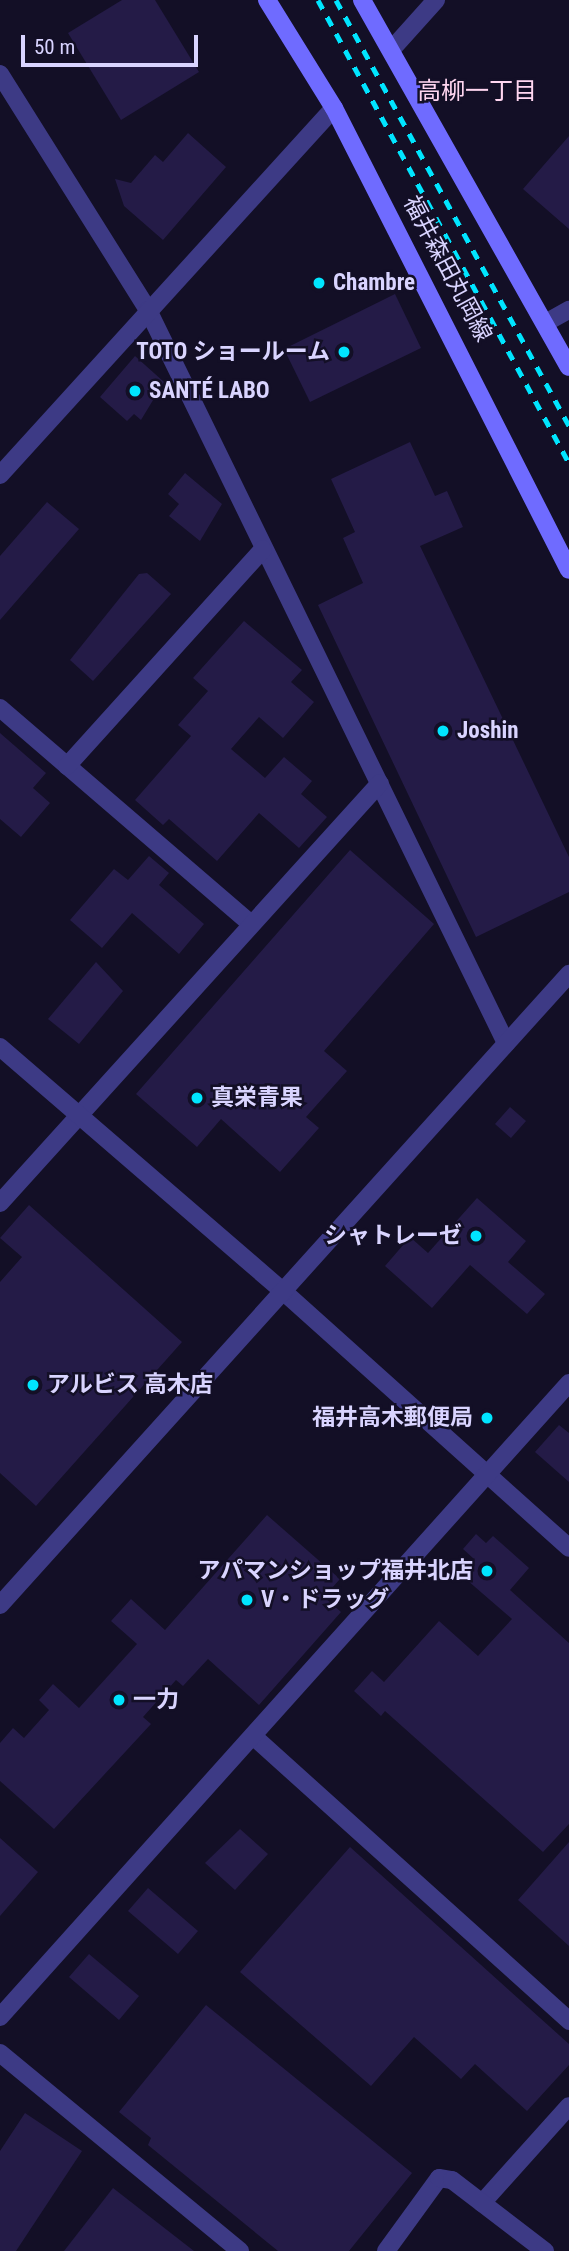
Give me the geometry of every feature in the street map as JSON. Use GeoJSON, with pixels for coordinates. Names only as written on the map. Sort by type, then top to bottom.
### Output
{"type":"FeatureCollection","features":[{"type":"Feature","properties":{"kind":"main road","name":"福井森田丸岡線"},"geometry":{"type":"LineString","coordinates":[[267,0],[334,108],[569,570]]}},
{"type":"Feature","properties":{"kind":"main road"},"geometry":{"type":"LineString","coordinates":[[362,0],[547,322],[569,368]]}},
{"type":"Feature","properties":{"kind":"street"},"geometry":{"type":"LineString","coordinates":[[392,49],[436,0]]}},
{"type":"Feature","properties":{"kind":"street"},"geometry":{"type":"LineString","coordinates":[[0,74],[5,96],[148,310],[506,1043]]}},
{"type":"Feature","properties":{"kind":"street"},"geometry":{"type":"LineString","coordinates":[[0,475],[334,108]]}},
{"type":"Feature","properties":{"kind":"street"},"geometry":{"type":"LineString","coordinates":[[547,322],[569,310]]}},
{"type":"Feature","properties":{"kind":"street"},"geometry":{"type":"LineString","coordinates":[[67,766],[263,549]]}},
{"type":"Feature","properties":{"kind":"street"},"geometry":{"type":"LineString","coordinates":[[0,708],[251,924]]}},
{"type":"Feature","properties":{"kind":"street"},"geometry":{"type":"LineString","coordinates":[[0,1203],[380,783]]}},
{"type":"Feature","properties":{"kind":"street"},"geometry":{"type":"LineString","coordinates":[[0,1605],[569,974]]}},
{"type":"Feature","properties":{"kind":"street"},"geometry":{"type":"LineString","coordinates":[[0,1047],[284,1292],[569,1548]]}},
{"type":"Feature","properties":{"kind":"street"},"geometry":{"type":"LineString","coordinates":[[0,2017],[569,1383]]}},
{"type":"Feature","properties":{"kind":"street"},"geometry":{"type":"LineString","coordinates":[[253,1736],[569,2021]]}},
{"type":"Feature","properties":{"kind":"street"},"geometry":{"type":"LineString","coordinates":[[0,2053],[240,2251]]}},
{"type":"Feature","properties":{"kind":"street"},"geometry":{"type":"LineString","coordinates":[[482,2203],[569,2106]]}},
{"type":"Feature","properties":{"kind":"street"},"geometry":{"type":"LineString","coordinates":[[386,2251],[439,2178],[482,2203],[544,2251]]}},
{"type":"Feature","properties":{"kind":"building"},"geometry":{"type":"Polygon","coordinates":[[[122,0],[155,0],[199,72],[121,120],[68,33],[122,0]]]}},
{"type":"Feature","properties":{"kind":"building"},"geometry":{"type":"Polygon","coordinates":[[[188,133],[226,167],[163,240],[124,206],[115,179],[131,183],[155,155],[163,162],[188,133]]]}},
{"type":"Feature","properties":{"kind":"building"},"geometry":{"type":"Polygon","coordinates":[[[569,136],[569,229],[523,189],[569,136]]]}},
{"type":"Feature","properties":{"kind":"building"},"geometry":{"type":"Polygon","coordinates":[[[395,294],[421,348],[310,402],[284,349],[395,294]]]}},
{"type":"Feature","properties":{"kind":"building"},"geometry":{"type":"Polygon","coordinates":[[[135,356],[164,382],[141,420],[134,414],[127,421],[100,397],[135,356]]]}},
{"type":"Feature","properties":{"kind":"building","name":"Joshin"},"geometry":{"type":"Polygon","coordinates":[[[410,442],[435,496],[447,491],[463,527],[420,546],[569,857],[569,892],[476,937],[318,605],[363,583],[343,538],[355,532],[331,479],[410,442]]]}},
{"type":"Feature","properties":{"kind":"building"},"geometry":{"type":"Polygon","coordinates":[[[185,473],[222,504],[200,541],[169,516],[179,504],[168,494],[185,473]]]}},
{"type":"Feature","properties":{"kind":"building"},"geometry":{"type":"Polygon","coordinates":[[[47,502],[79,529],[0,620],[0,556],[47,502]]]}},
{"type":"Feature","properties":{"kind":"building"},"geometry":{"type":"Polygon","coordinates":[[[147,573],[171,594],[93,681],[70,660],[139,574],[147,573]]]}},
{"type":"Feature","properties":{"kind":"building"},"geometry":{"type":"Polygon","coordinates":[[[244,621],[302,670],[291,682],[314,702],[283,738],[259,717],[231,749],[265,778],[284,757],[312,781],[301,794],[327,817],[299,848],[259,813],[217,861],[169,819],[163,825],[135,800],[191,736],[178,725],[208,691],[193,678],[244,621]]]}},
{"type":"Feature","properties":{"kind":"building"},"geometry":{"type":"Polygon","coordinates":[[[0,733],[46,773],[33,788],[50,803],[21,837],[0,819],[0,733]]]}},
{"type":"Feature","properties":{"kind":"building"},"geometry":{"type":"Polygon","coordinates":[[[350,850],[434,924],[324,1051],[347,1071],[306,1117],[319,1128],[280,1172],[221,1119],[197,1147],[136,1094],[350,850]]]}},
{"type":"Feature","properties":{"kind":"building"},"geometry":{"type":"Polygon","coordinates":[[[149,856],[169,873],[159,885],[204,924],[179,954],[132,913],[102,948],[70,920],[114,869],[128,880],[149,856]]]}},
{"type":"Feature","properties":{"kind":"building"},"geometry":{"type":"Polygon","coordinates":[[[96,962],[123,991],[79,1044],[48,1019],[96,962]]]}},
{"type":"Feature","properties":{"kind":"building"},"geometry":{"type":"Polygon","coordinates":[[[510,1107],[526,1121],[511,1138],[495,1124],[510,1107]]]}},
{"type":"Feature","properties":{"kind":"building"},"geometry":{"type":"Polygon","coordinates":[[[477,1198],[526,1241],[508,1262],[545,1294],[527,1314],[470,1265],[432,1308],[385,1266],[410,1237],[428,1253],[477,1198]]]}},
{"type":"Feature","properties":{"kind":"building"},"geometry":{"type":"Polygon","coordinates":[[[29,1205],[182,1342],[36,1506],[0,1473],[0,1282],[22,1257],[0,1238],[29,1205]]]}},
{"type":"Feature","properties":{"kind":"building"},"geometry":{"type":"Polygon","coordinates":[[[559,1425],[569,1433],[569,1482],[535,1452],[559,1425]]]}},
{"type":"Feature","properties":{"kind":"building"},"geometry":{"type":"Polygon","coordinates":[[[267,1515],[340,1579],[324,1597],[341,1612],[259,1705],[208,1659],[183,1686],[176,1680],[143,1717],[151,1724],[54,1829],[0,1781],[0,1743],[13,1728],[24,1738],[49,1710],[39,1700],[53,1684],[79,1708],[137,1644],[111,1621],[131,1599],[165,1630],[267,1515]]]}},
{"type":"Feature","properties":{"kind":"building"},"geometry":{"type":"Polygon","coordinates":[[[476,1534],[486,1543],[493,1536],[529,1568],[510,1590],[569,1643],[569,1824],[543,1852],[385,1711],[381,1716],[354,1691],[372,1671],[384,1682],[439,1621],[478,1656],[512,1619],[460,1574],[474,1559],[463,1549],[476,1534]]]}},
{"type":"Feature","properties":{"kind":"building"},"geometry":{"type":"Polygon","coordinates":[[[240,1829],[268,1854],[235,1890],[205,1863],[240,1829]]]}},
{"type":"Feature","properties":{"kind":"building"},"geometry":{"type":"Polygon","coordinates":[[[0,1838],[38,1872],[0,1916],[0,1838]]]}},
{"type":"Feature","properties":{"kind":"building"},"geometry":{"type":"Polygon","coordinates":[[[569,1842],[569,1946],[518,1900],[569,1842]]]}},
{"type":"Feature","properties":{"kind":"building"},"geometry":{"type":"Polygon","coordinates":[[[350,1847],[569,2044],[569,2065],[527,2111],[475,2064],[461,2079],[414,2037],[371,2086],[240,1972],[350,1847]]]}},
{"type":"Feature","properties":{"kind":"building"},"geometry":{"type":"Polygon","coordinates":[[[148,1888],[198,1931],[178,1954],[128,1911],[148,1888]]]}},
{"type":"Feature","properties":{"kind":"building"},"geometry":{"type":"Polygon","coordinates":[[[89,1954],[139,1996],[119,2020],[69,1977],[89,1954]]]}},
{"type":"Feature","properties":{"kind":"building"},"geometry":{"type":"Polygon","coordinates":[[[206,2005],[412,2173],[349,2251],[278,2251],[148,2145],[151,2138],[119,2112],[206,2005]]]}},
{"type":"Feature","properties":{"kind":"building"},"geometry":{"type":"Polygon","coordinates":[[[25,2113],[82,2151],[16,2251],[0,2251],[0,2151],[25,2113]]]}},
{"type":"Feature","properties":{"kind":"building"},"geometry":{"type":"Polygon","coordinates":[[[113,2188],[194,2251],[64,2251],[113,2188]]]}},
{"type":"Feature","properties":{"kind":"railway"},"geometry":{"type":"LineString","coordinates":[[318,0],[569,463]]}},
{"type":"Feature","properties":{"kind":"railway"},"geometry":{"type":"LineString","coordinates":[[336,0],[569,426]]}},
{"type":"Feature","properties":{"kind":"place","name":"Chambre"},"geometry":{"type":"Point","coordinates":[319,283]}},
{"type":"Feature","properties":{"kind":"place","name":"TOTO ショールーム"},"geometry":{"type":"Point","coordinates":[344,352]}},
{"type":"Feature","properties":{"kind":"place","name":"SANTÉ LABO"},"geometry":{"type":"Point","coordinates":[135,391]}},
{"type":"Feature","properties":{"kind":"place","name":"Joshin"},"geometry":{"type":"Point","coordinates":[443,731]}},
{"type":"Feature","properties":{"kind":"place","name":"真栄青果"},"geometry":{"type":"Point","coordinates":[197,1098]}},
{"type":"Feature","properties":{"kind":"place","name":"シャトレーゼ"},"geometry":{"type":"Point","coordinates":[476,1236]}},
{"type":"Feature","properties":{"kind":"place","name":"アルビス 高木店"},"geometry":{"type":"Point","coordinates":[33,1385]}},
{"type":"Feature","properties":{"kind":"place","name":"福井高木郵便局"},"geometry":{"type":"Point","coordinates":[487,1418]}},
{"type":"Feature","properties":{"kind":"place","name":"アパマンショップ福井北店"},"geometry":{"type":"Point","coordinates":[487,1571]}},
{"type":"Feature","properties":{"kind":"place","name":"V・ドラッグ"},"geometry":{"type":"Point","coordinates":[247,1600]}},
{"type":"Feature","properties":{"kind":"place","name":"一力"},"geometry":{"type":"Point","coordinates":[119,1700]}},
{"type":"Feature","properties":{"kind":"district","name":"高柳一丁目"},"geometry":{"type":"Point","coordinates":[477,92]}}]}
